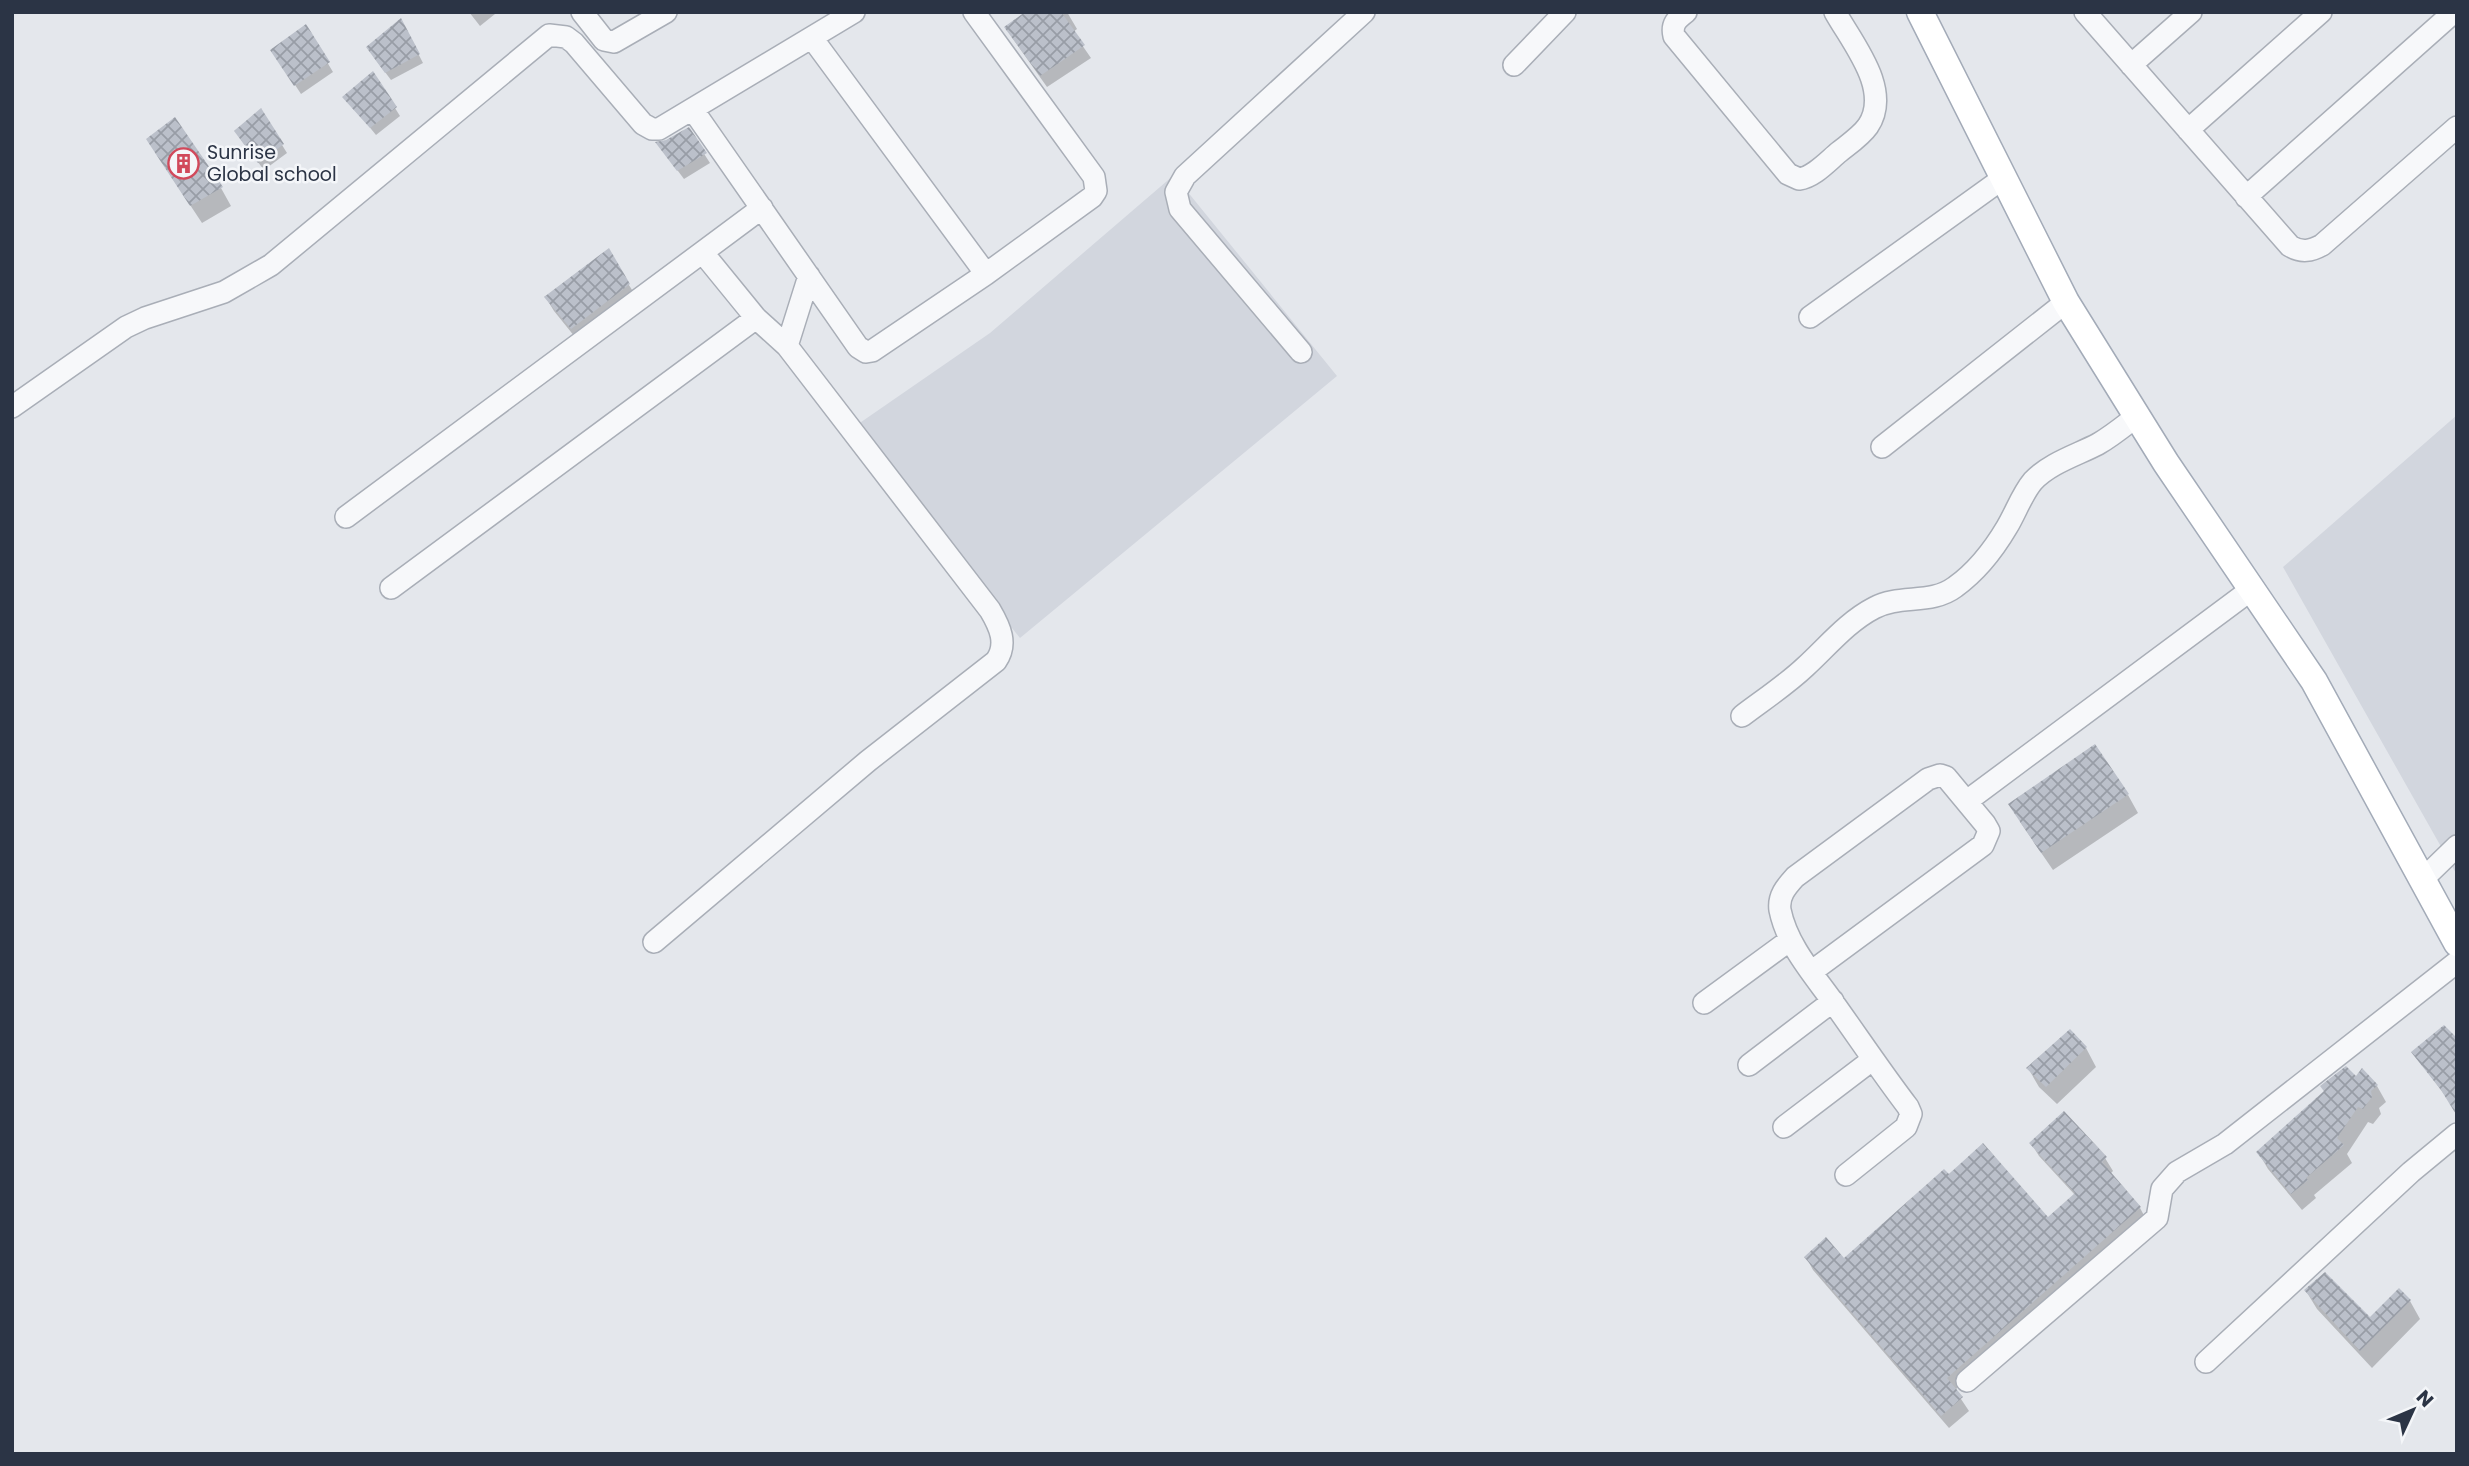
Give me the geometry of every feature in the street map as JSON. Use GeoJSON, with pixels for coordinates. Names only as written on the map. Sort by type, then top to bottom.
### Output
{"type":"FeatureCollection","features":[{"type":"Feature","properties":{"kind":"main road"},"geometry":{"type":"LineString","coordinates":[[1920,12],[2066,302],[2137,416],[2314,681],[2457,943]]}},
{"type":"Feature","properties":{"kind":"street"},"geometry":{"type":"LineString","coordinates":[[582,12],[604,40],[614,42],[666,12]]}},
{"type":"Feature","properties":{"kind":"street"},"geometry":{"type":"LineString","coordinates":[[12,407],[126,327],[224,292],[271,265],[549,35],[566,37],[574,43],[643,124],[652,129],[665,128],[854,12]]}},
{"type":"Feature","properties":{"kind":"street"},"geometry":{"type":"LineString","coordinates":[[693,110],[858,347],[866,352],[879,347],[986,274],[1092,197],[1097,185],[974,12]]}},
{"type":"Feature","properties":{"kind":"street"},"geometry":{"type":"LineString","coordinates":[[1301,352],[1180,209],[1176,192],[1185,176],[1364,12]]}},
{"type":"Feature","properties":{"kind":"street"},"geometry":{"type":"LineString","coordinates":[[1514,65],[1565,12]]}},
{"type":"Feature","properties":{"kind":"street"},"geometry":{"type":"LineString","coordinates":[[1686,12],[1675,22],[1674,36],[1788,174],[1799,179],[1811,175],[1862,133],[1871,119],[1876,101],[1875,84],[1835,12]]}},
{"type":"Feature","properties":{"kind":"street"},"geometry":{"type":"LineString","coordinates":[[2084,12],[2290,246],[2298,250],[2313,250],[2322,245],[2457,127]]}},
{"type":"Feature","properties":{"kind":"street"},"geometry":{"type":"LineString","coordinates":[[2131,65],[2191,12]]}},
{"type":"Feature","properties":{"kind":"street"},"geometry":{"type":"LineString","coordinates":[[2188,130],[2321,12]]}},
{"type":"Feature","properties":{"kind":"street"},"geometry":{"type":"LineString","coordinates":[[2246,197],[2454,12]]}},
{"type":"Feature","properties":{"kind":"street"},"geometry":{"type":"LineString","coordinates":[[812,38],[986,274]]}},
{"type":"Feature","properties":{"kind":"street"},"geometry":{"type":"LineString","coordinates":[[1810,317],[2002,179]]}},
{"type":"Feature","properties":{"kind":"street"},"geometry":{"type":"LineString","coordinates":[[346,517],[762,208]]}},
{"type":"Feature","properties":{"kind":"street"},"geometry":{"type":"LineString","coordinates":[[654,942],[868,761],[996,661],[1002,646],[1001,633],[990,610],[787,346],[756,318],[703,253]]}},
{"type":"Feature","properties":{"kind":"street"},"geometry":{"type":"LineString","coordinates":[[787,346],[809,276]]}},
{"type":"Feature","properties":{"kind":"street"},"geometry":{"type":"LineString","coordinates":[[1882,447],[2066,302]]}},
{"type":"Feature","properties":{"kind":"street"},"geometry":{"type":"LineString","coordinates":[[391,588],[756,318]]}},
{"type":"Feature","properties":{"kind":"street"},"geometry":{"type":"LineString","coordinates":[[1742,716],[1804,668],[1835,638],[1875,607],[1895,600],[1932,598],[1944,595],[1955,587],[1975,571],[2006,529],[2027,489],[2039,475],[2101,442],[2137,416]]}},
{"type":"Feature","properties":{"kind":"street"},"geometry":{"type":"LineString","coordinates":[[1967,800],[2252,589]]}},
{"type":"Feature","properties":{"kind":"street"},"geometry":{"type":"LineString","coordinates":[[1811,972],[1983,845],[1989,831],[1986,824],[1946,777],[1934,775],[1795,877],[1782,893],[1780,910],[1790,940],[1811,972],[1833,1001],[1872,1060],[1908,1107],[1911,1114],[1906,1127],[1846,1175]]}},
{"type":"Feature","properties":{"kind":"street"},"geometry":{"type":"LineString","coordinates":[[2423,879],[2457,846]]}},
{"type":"Feature","properties":{"kind":"street"},"geometry":{"type":"LineString","coordinates":[[1704,1003],[1790,940]]}},
{"type":"Feature","properties":{"kind":"street"},"geometry":{"type":"LineString","coordinates":[[1968,1381],[2157,1218],[2162,1189],[2177,1172],[2225,1144],[2457,962]]}},
{"type":"Feature","properties":{"kind":"street"},"geometry":{"type":"LineString","coordinates":[[1749,1065],[1833,1001]]}},
{"type":"Feature","properties":{"kind":"street"},"geometry":{"type":"LineString","coordinates":[[1784,1127],[1872,1060]]}},
{"type":"Feature","properties":{"kind":"street"},"geometry":{"type":"LineString","coordinates":[[2206,1362],[2373,1206],[2457,1134]]}},
{"type":"Feature","properties":{"kind":"shaded area"},"geometry":{"type":"Polygon","coordinates":[[[1174,175],[1337,376],[1020,638],[851,429],[990,333],[1174,175]]]}},
{"type":"Feature","properties":{"kind":"shaded area"},"geometry":{"type":"Polygon","coordinates":[[[2457,415],[2457,875],[2283,567],[2457,415]]]}},
{"type":"Feature","properties":{"kind":"building"},"geometry":{"type":"Polygon","coordinates":[[[1025,12],[1061,12],[1085,45],[1040,76],[1004,27],[1025,12]]]}},
{"type":"Feature","properties":{"kind":"building"},"geometry":{"type":"Polygon","coordinates":[[[401,18],[420,54],[385,73],[366,47],[401,18]]]}},
{"type":"Feature","properties":{"kind":"building"},"geometry":{"type":"Polygon","coordinates":[[[306,24],[330,62],[294,86],[270,50],[306,24]]]}},
{"type":"Feature","properties":{"kind":"building"},"geometry":{"type":"Polygon","coordinates":[[[373,71],[397,107],[370,128],[342,97],[373,71]]]}},
{"type":"Feature","properties":{"kind":"building"},"geometry":{"type":"Polygon","coordinates":[[[261,108],[284,144],[258,163],[234,131],[261,108]]]}},
{"type":"Feature","properties":{"kind":"building","name":"Sunrise Global school"},"geometry":{"type":"Polygon","coordinates":[[[175,117],[223,187],[190,206],[146,139],[175,117]]]}},
{"type":"Feature","properties":{"kind":"building"},"geometry":{"type":"Polygon","coordinates":[[[689,127],[707,153],[677,171],[655,142],[666,140],[689,127]]]}},
{"type":"Feature","properties":{"kind":"building"},"geometry":{"type":"Polygon","coordinates":[[[609,248],[630,284],[571,329],[544,297],[609,248]]]}},
{"type":"Feature","properties":{"kind":"building"},"geometry":{"type":"Polygon","coordinates":[[[2095,744],[2129,794],[2041,853],[2008,804],[2095,744]]]}},
{"type":"Feature","properties":{"kind":"building"},"geometry":{"type":"Polygon","coordinates":[[[2444,1025],[2457,1038],[2457,1116],[2441,1090],[2411,1052],[2444,1025]]]}},
{"type":"Feature","properties":{"kind":"building"},"geometry":{"type":"Polygon","coordinates":[[[2070,1029],[2087,1047],[2046,1087],[2026,1068],[2070,1029]]]}},
{"type":"Feature","properties":{"kind":"building"},"geometry":{"type":"Polygon","coordinates":[[[2346,1066],[2356,1076],[2362,1068],[2378,1085],[2371,1091],[2372,1097],[2363,1109],[2358,1107],[2337,1138],[2344,1145],[2291,1194],[2256,1152],[2324,1091],[2320,1086],[2346,1066]]]}},
{"type":"Feature","properties":{"kind":"building"},"geometry":{"type":"Polygon","coordinates":[[[2064,1111],[2107,1157],[2102,1162],[2141,1207],[1947,1378],[1963,1397],[1941,1416],[1804,1257],[1826,1237],[1844,1258],[1944,1169],[1949,1174],[1983,1143],[2048,1217],[2075,1193],[2029,1143],[2064,1111]]]}},
{"type":"Feature","properties":{"kind":"building"},"geometry":{"type":"Polygon","coordinates":[[[2325,1272],[2370,1317],[2399,1288],[2411,1300],[2360,1351],[2304,1290],[2325,1272]]]}},
{"type":"Feature","properties":{"kind":"place","name":"Sunrise Global school"},"geometry":{"type":"Point","coordinates":[184,163]}}]}
